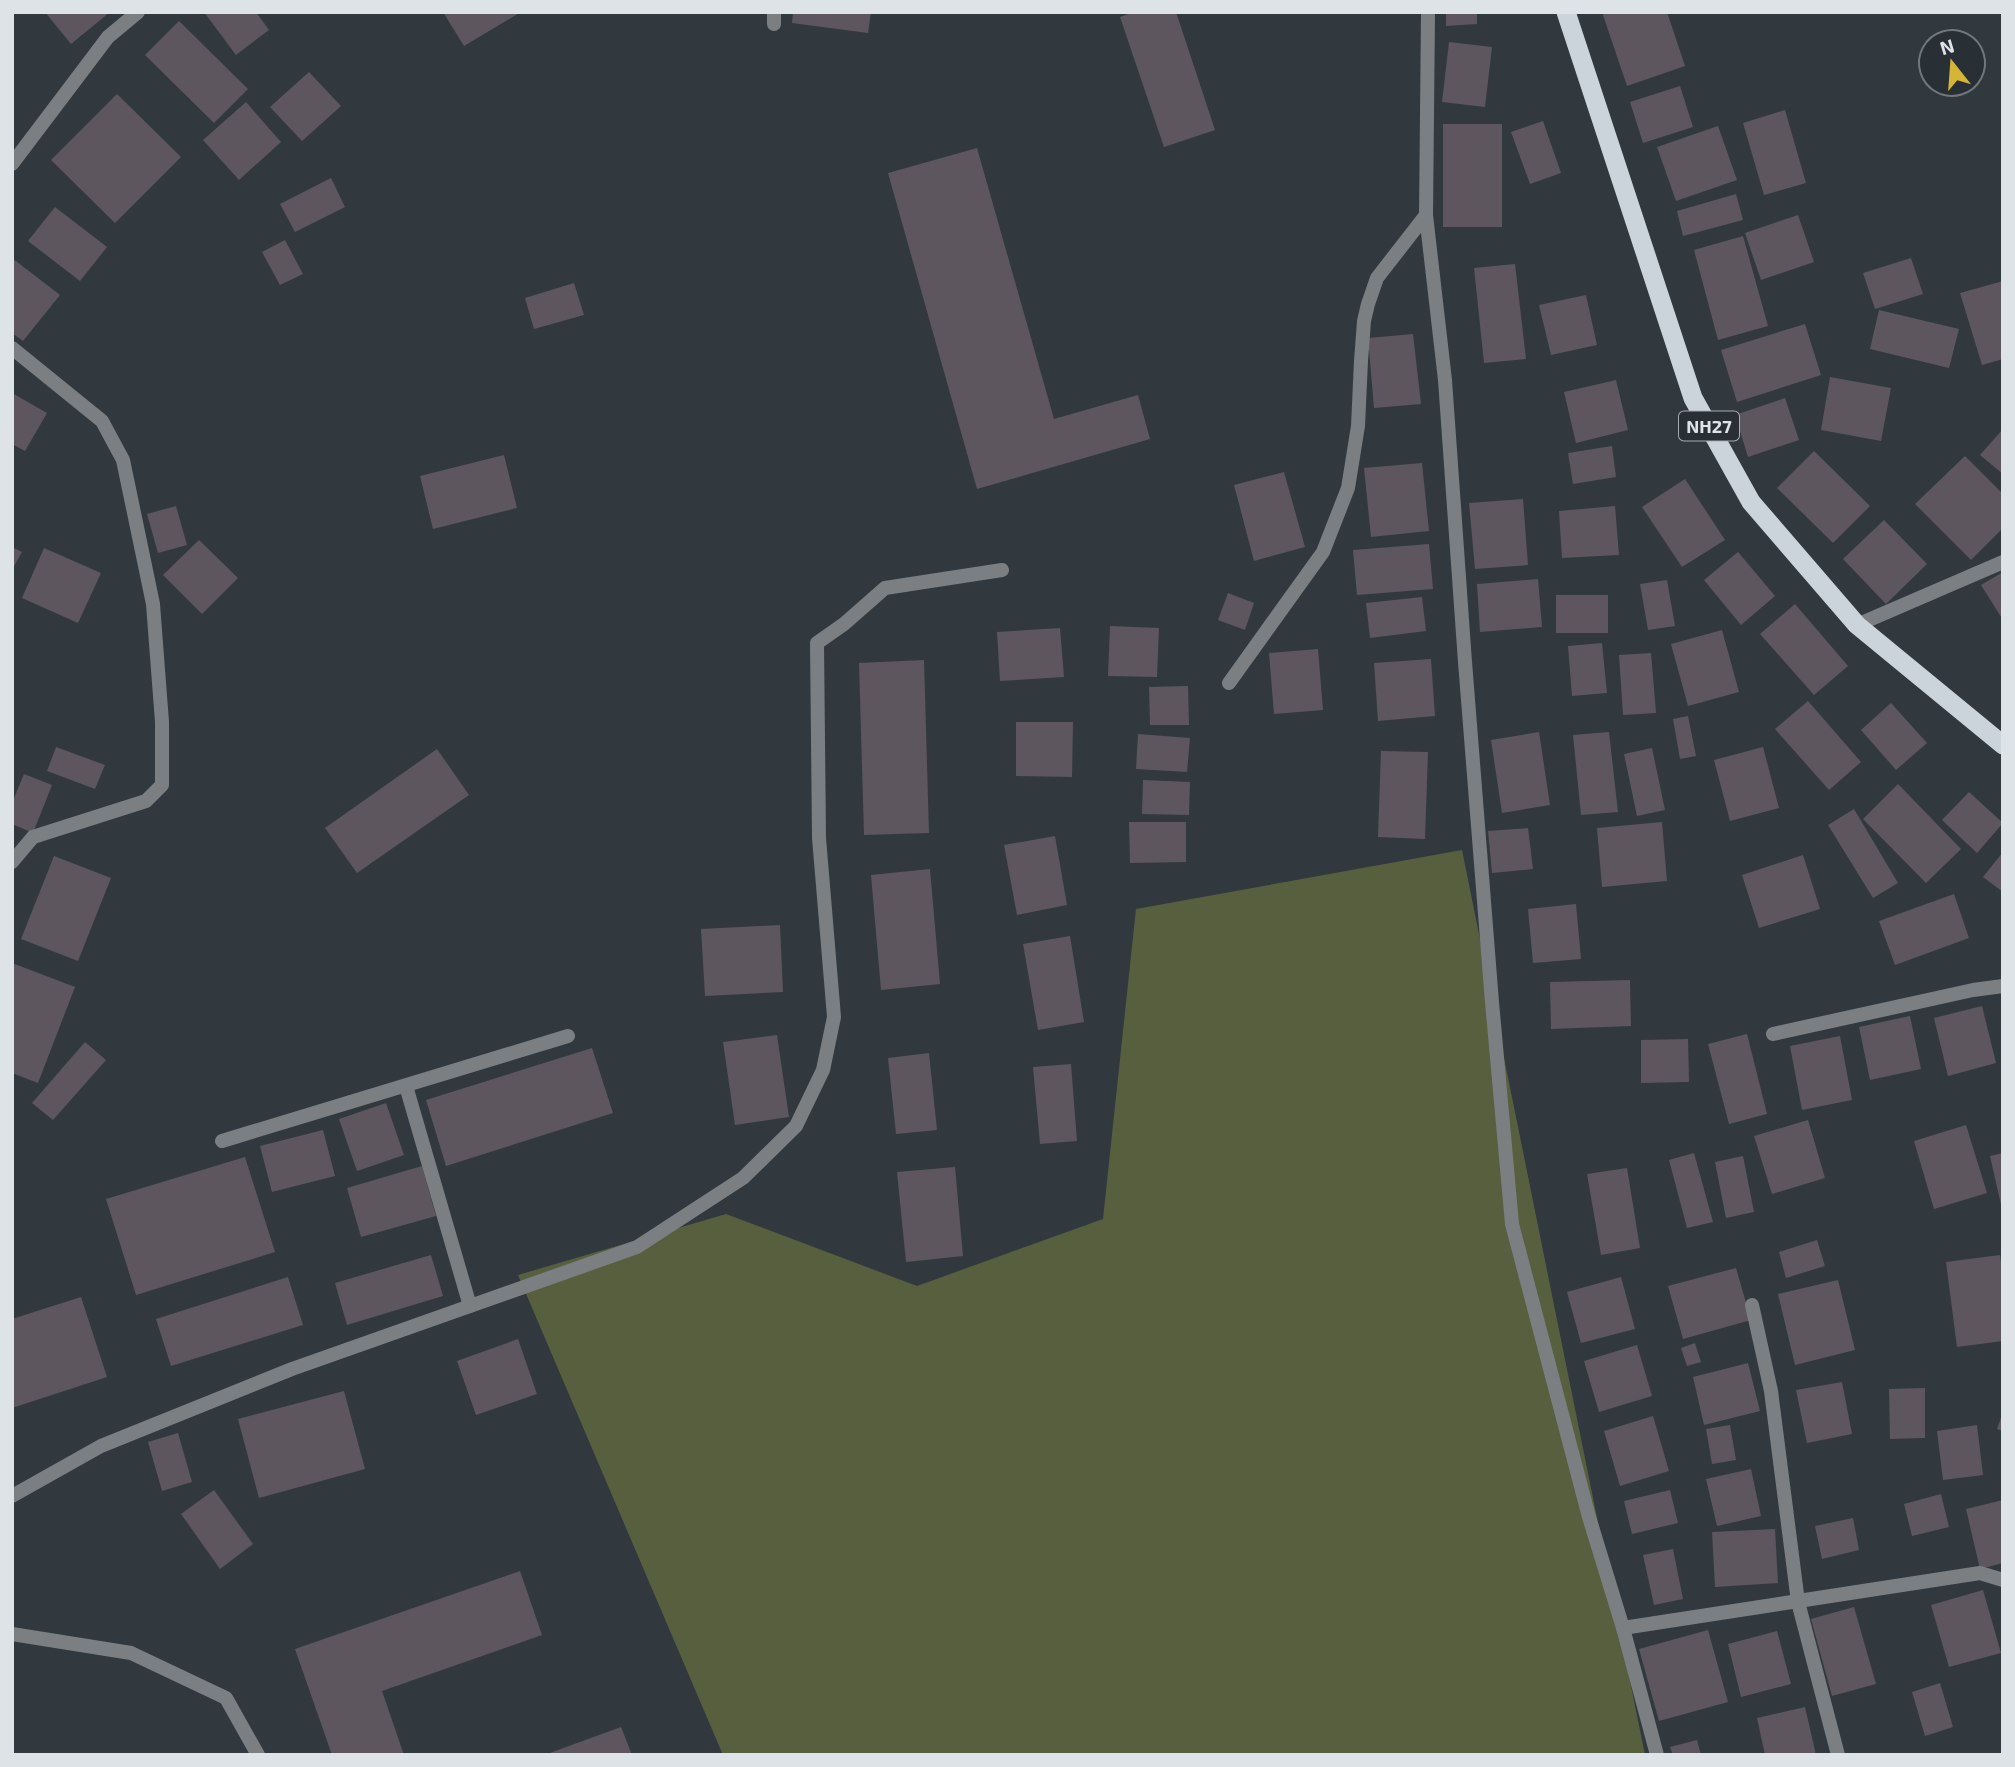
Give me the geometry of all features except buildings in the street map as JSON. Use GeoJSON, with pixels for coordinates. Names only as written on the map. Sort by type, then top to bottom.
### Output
{"type":"FeatureCollection","features":[{"type":"Feature","properties":{"kind":"highway","name":"NH27"},"geometry":{"type":"LineString","coordinates":[[1566,12],[1693,398],[1751,502],[1857,625],[2003,745]]}},
{"type":"Feature","properties":{"kind":"street"},"geometry":{"type":"LineString","coordinates":[[12,164],[108,37],[138,12]]}},
{"type":"Feature","properties":{"kind":"street"},"geometry":{"type":"LineString","coordinates":[[1427,12],[1426,215],[1446,380],[1465,662],[1512,1224],[1589,1517],[1623,1628],[1657,1755]]}},
{"type":"Feature","properties":{"kind":"street"},"geometry":{"type":"LineString","coordinates":[[1229,683],[1323,552],[1348,488],[1359,426],[1361,361],[1367,304],[1377,278],[1426,215]]}},
{"type":"Feature","properties":{"kind":"street"},"geometry":{"type":"LineString","coordinates":[[12,348],[102,421],[123,460],[153,604],[162,722],[162,785],[146,801],[33,837],[12,862]]}},
{"type":"Feature","properties":{"kind":"street"},"geometry":{"type":"LineString","coordinates":[[1857,625],[2003,562]]}},
{"type":"Feature","properties":{"kind":"street"},"geometry":{"type":"LineString","coordinates":[[12,1496],[101,1447],[292,1369],[637,1247],[743,1178],[796,1126],[822,1070],[834,1017],[819,838],[817,643],[844,624],[885,587],[1002,570]]}},
{"type":"Feature","properties":{"kind":"street"},"geometry":{"type":"LineString","coordinates":[[1773,1034],[1973,990],[2003,986]]}},
{"type":"Feature","properties":{"kind":"street"},"geometry":{"type":"LineString","coordinates":[[222,1141],[568,1037]]}},
{"type":"Feature","properties":{"kind":"street"},"geometry":{"type":"LineString","coordinates":[[406,1086],[470,1306]]}},
{"type":"Feature","properties":{"kind":"street"},"geometry":{"type":"LineString","coordinates":[[1752,1305],[1771,1391],[1798,1602],[1839,1755]]}},
{"type":"Feature","properties":{"kind":"street"},"geometry":{"type":"LineString","coordinates":[[1623,1628],[1980,1573],[2003,1580]]}},
{"type":"Feature","properties":{"kind":"street"},"geometry":{"type":"LineString","coordinates":[[12,1634],[131,1653],[226,1698],[258,1755]]}},
{"type":"Feature","properties":{"kind":"green space"},"geometry":{"type":"Polygon","coordinates":[[[1462,850],[1645,1755],[723,1755],[518,1275],[726,1214],[917,1286],[1103,1219],[1136,909],[1462,850]]]}}]}
